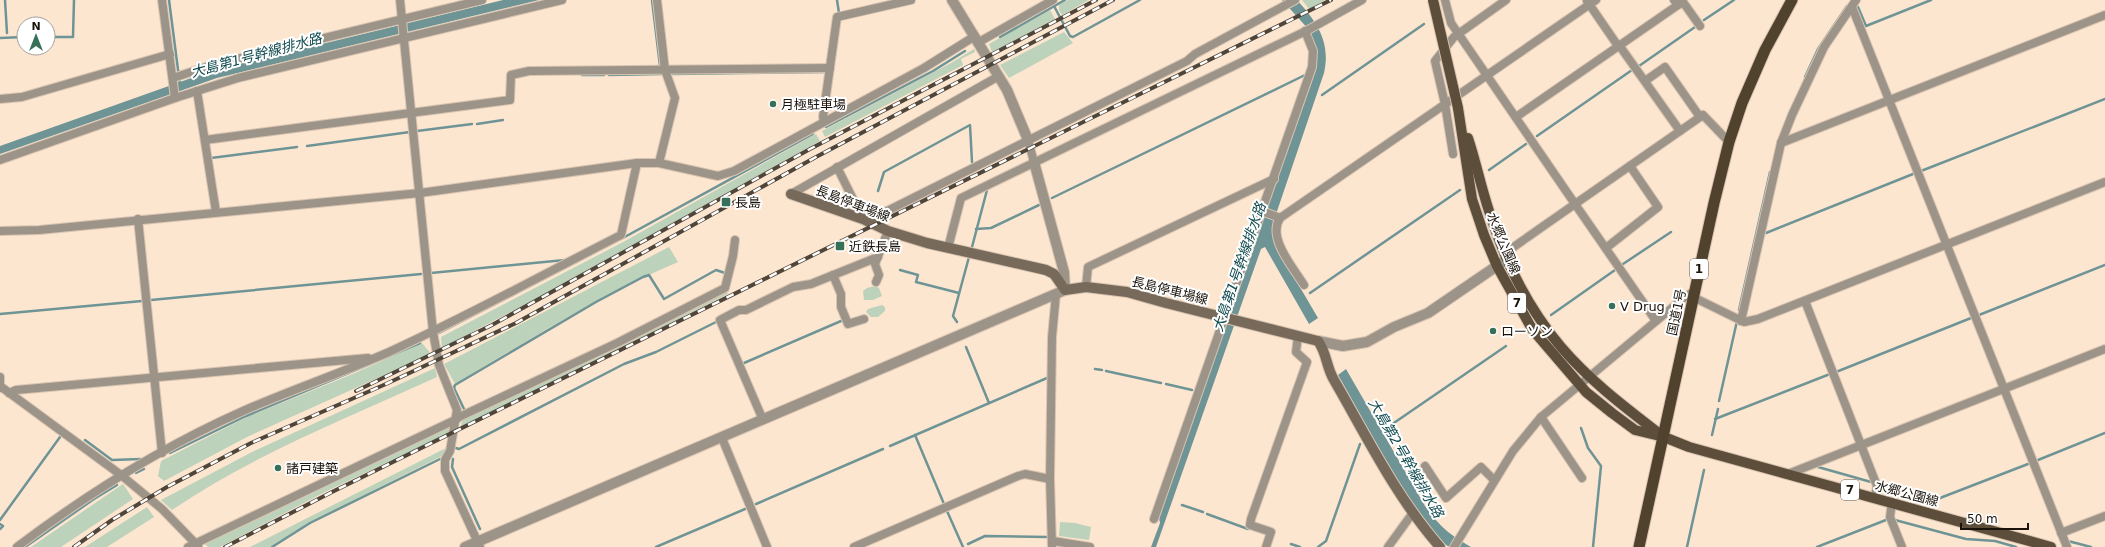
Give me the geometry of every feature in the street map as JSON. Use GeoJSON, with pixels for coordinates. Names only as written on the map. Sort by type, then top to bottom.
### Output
{"type":"FeatureCollection","features":[{"type":"Feature","properties":{"kind":"highway","name":"国道1号"},"geometry":{"type":"LineString","coordinates":[[1639,547],[1729,142],[1752,79],[1765,50],[1792,0]]}},
{"type":"Feature","properties":{"kind":"main road","name":"水郷公園線"},"geometry":{"type":"LineString","coordinates":[[1433,0],[1458,108],[1472,199],[1484,235],[1497,266],[1532,329],[1579,384],[1612,413],[1635,430],[1664,437],[1689,447],[1875,497],[2032,545],[2051,547]]}},
{"type":"Feature","properties":{"kind":"main road","name":"水郷公園線"},"geometry":{"type":"LineString","coordinates":[[1458,108],[1477,167],[1488,210],[1506,256],[1540,319],[1561,347],[1590,377],[1621,405],[1664,437]]}},
{"type":"Feature","properties":{"kind":"main road","name":"長島停車場線"},"geometry":{"type":"LineString","coordinates":[[791,194],[865,220],[888,231],[948,248],[1046,270],[1054,274],[1061,292],[1086,287],[1127,292],[1318,341]]}},
{"type":"Feature","properties":{"kind":"main road"},"geometry":{"type":"LineString","coordinates":[[1318,341],[1323,348],[1331,376],[1412,514],[1440,547]]}},
{"type":"Feature","properties":{"kind":"street"},"geometry":{"type":"LineString","coordinates":[[162,0],[170,54],[176,78],[175,96]]}},
{"type":"Feature","properties":{"kind":"street"},"geometry":{"type":"LineString","coordinates":[[400,0],[403,20],[410,113],[420,193],[433,332],[439,365],[457,410],[457,419],[450,451],[445,460],[445,471],[478,544]]}},
{"type":"Feature","properties":{"kind":"street"},"geometry":{"type":"LineString","coordinates":[[176,78],[212,65],[482,0]]}},
{"type":"Feature","properties":{"kind":"street"},"geometry":{"type":"LineString","coordinates":[[0,160],[175,96],[238,78],[404,36],[562,0]]}},
{"type":"Feature","properties":{"kind":"street"},"geometry":{"type":"LineString","coordinates":[[657,0],[665,70],[675,98],[659,163]]}},
{"type":"Feature","properties":{"kind":"street"},"geometry":{"type":"LineString","coordinates":[[824,121],[823,116],[837,17],[912,0]]}},
{"type":"Feature","properties":{"kind":"street"},"geometry":{"type":"LineString","coordinates":[[952,0],[999,76],[1016,108],[1028,140],[1064,272],[1052,337],[1050,479],[1053,544],[1090,547]]}},
{"type":"Feature","properties":{"kind":"street"},"geometry":{"type":"LineString","coordinates":[[0,231],[39,230],[420,193],[637,163],[659,163],[718,176],[734,171],[824,121],[1053,0]]}},
{"type":"Feature","properties":{"kind":"street"},"geometry":{"type":"LineString","coordinates":[[837,167],[865,220],[1187,61],[1195,54],[1295,0]]}},
{"type":"Feature","properties":{"kind":"street"},"geometry":{"type":"LineString","coordinates":[[948,248],[960,198],[1321,23],[1362,0]]}},
{"type":"Feature","properties":{"kind":"street"},"geometry":{"type":"LineString","coordinates":[[1445,0],[1451,23],[1458,34],[1488,75],[1656,321]]}},
{"type":"Feature","properties":{"kind":"street"},"geometry":{"type":"LineString","coordinates":[[1453,154],[1445,104],[1435,61],[1458,34],[1506,0]]}},
{"type":"Feature","properties":{"kind":"street"},"geometry":{"type":"LineString","coordinates":[[1304,285],[1282,249],[1276,234],[1276,227],[1279,217],[1488,75],[1590,1],[1619,46],[1646,81],[1680,131]]}},
{"type":"Feature","properties":{"kind":"street"},"geometry":{"type":"LineString","coordinates":[[1516,117],[1619,46],[1676,3],[1683,2],[1700,26]]}},
{"type":"Feature","properties":{"kind":"street"},"geometry":{"type":"LineString","coordinates":[[1853,3],[1889,100],[2067,547]]}},
{"type":"Feature","properties":{"kind":"street"},"geometry":{"type":"LineString","coordinates":[[1738,320],[1781,143],[1792,115],[1824,47],[1853,3]]}},
{"type":"Feature","properties":{"kind":"street"},"geometry":{"type":"LineString","coordinates":[[1781,143],[2105,15]]}},
{"type":"Feature","properties":{"kind":"street"},"geometry":{"type":"LineString","coordinates":[[1154,519],[1263,212],[1312,67],[1313,51],[1306,30]]}},
{"type":"Feature","properties":{"kind":"street"},"geometry":{"type":"LineString","coordinates":[[0,99],[22,97],[170,54]]}},
{"type":"Feature","properties":{"kind":"street"},"geometry":{"type":"LineString","coordinates":[[205,140],[510,100],[511,75],[529,71],[830,68]]}},
{"type":"Feature","properties":{"kind":"street"},"geometry":{"type":"LineString","coordinates":[[1646,81],[1665,68],[1700,117],[1703,116],[1729,142]]}},
{"type":"Feature","properties":{"kind":"street"},"geometry":{"type":"LineString","coordinates":[[791,194],[999,76]]}},
{"type":"Feature","properties":{"kind":"street"},"geometry":{"type":"LineString","coordinates":[[197,90],[216,212]]}},
{"type":"Feature","properties":{"kind":"street"},"geometry":{"type":"LineString","coordinates":[[1318,341],[1343,346],[1367,342],[1394,327],[1428,313],[1497,266],[1506,256],[1575,204],[1700,117]]}},
{"type":"Feature","properties":{"kind":"street"},"geometry":{"type":"LineString","coordinates":[[17,547],[90,495],[162,453],[243,412],[433,332],[621,235],[637,163]]}},
{"type":"Feature","properties":{"kind":"street"},"geometry":{"type":"LineString","coordinates":[[1606,248],[1658,207],[1630,166]]}},
{"type":"Feature","properties":{"kind":"street"},"geometry":{"type":"LineString","coordinates":[[1086,287],[1088,268],[1274,179]]}},
{"type":"Feature","properties":{"kind":"street"},"geometry":{"type":"LineString","coordinates":[[1454,547],[1494,480],[1540,417],[1656,321],[1694,294],[1738,320],[1744,322],[1758,319],[2105,182]]}},
{"type":"Feature","properties":{"kind":"street"},"geometry":{"type":"LineString","coordinates":[[1263,212],[1279,217]]}},
{"type":"Feature","properties":{"kind":"street"},"geometry":{"type":"LineString","coordinates":[[138,220],[162,453]]}},
{"type":"Feature","properties":{"kind":"street"},"geometry":{"type":"LineString","coordinates":[[876,282],[879,275],[875,264],[888,231]]}},
{"type":"Feature","properties":{"kind":"street"},"geometry":{"type":"LineString","coordinates":[[0,377],[0,387],[121,476],[162,509],[194,546],[617,343],[724,288],[734,256],[735,240]]}},
{"type":"Feature","properties":{"kind":"street"},"geometry":{"type":"LineString","coordinates":[[763,420],[720,320],[739,310],[746,310],[793,286],[811,284],[878,257]]}},
{"type":"Feature","properties":{"kind":"street"},"geometry":{"type":"LineString","coordinates":[[833,276],[841,294],[841,307],[848,324],[864,319]]}},
{"type":"Feature","properties":{"kind":"street"},"geometry":{"type":"LineString","coordinates":[[465,547],[478,544],[1061,292]]}},
{"type":"Feature","properties":{"kind":"street"},"geometry":{"type":"LineString","coordinates":[[1805,301],[1877,486],[1875,497]]}},
{"type":"Feature","properties":{"kind":"street"},"geometry":{"type":"LineString","coordinates":[[1266,547],[1271,532],[1250,525],[1307,362],[1296,352],[1298,336]]}},
{"type":"Feature","properties":{"kind":"street"},"geometry":{"type":"LineString","coordinates":[[1788,474],[2105,349]]}},
{"type":"Feature","properties":{"kind":"street"},"geometry":{"type":"LineString","coordinates":[[9,393],[16,390],[376,357]]}},
{"type":"Feature","properties":{"kind":"street"},"geometry":{"type":"LineString","coordinates":[[1540,417],[1582,478]]}},
{"type":"Feature","properties":{"kind":"street"},"geometry":{"type":"LineString","coordinates":[[722,438],[767,547]]}},
{"type":"Feature","properties":{"kind":"street"},"geometry":{"type":"LineString","coordinates":[[1425,466],[1446,498],[1481,467],[1494,480]]}},
{"type":"Feature","properties":{"kind":"street"},"geometry":{"type":"LineString","coordinates":[[854,547],[1018,476],[1025,474],[1050,479]]}},
{"type":"Feature","properties":{"kind":"street"},"geometry":{"type":"LineString","coordinates":[[1892,502],[1890,517],[1902,547]]}},
{"type":"Feature","properties":{"kind":"street"},"geometry":{"type":"LineString","coordinates":[[1388,547],[1412,514]]}},
{"type":"Feature","properties":{"kind":"street"},"geometry":{"type":"LineString","coordinates":[[2061,533],[2105,516]]}},
{"type":"Feature","properties":{"kind":"green space"},"geometry":{"type":"Polygon","coordinates":[[[1068,0],[1089,0],[1062,15],[1059,10],[1059,5],[1068,0]]]}},
{"type":"Feature","properties":{"kind":"green space"},"geometry":{"type":"Polygon","coordinates":[[[1302,0],[1325,0],[1309,9],[1302,0]]]}},
{"type":"Feature","properties":{"kind":"green space"},"geometry":{"type":"Polygon","coordinates":[[[1050,10],[1055,19],[992,52],[989,44],[1050,10]]]}},
{"type":"Feature","properties":{"kind":"green space"},"geometry":{"type":"Polygon","coordinates":[[[1064,32],[1073,43],[1009,78],[1000,65],[1064,32]]]}},
{"type":"Feature","properties":{"kind":"green space"},"geometry":{"type":"Polygon","coordinates":[[[974,49],[975,52],[961,59],[963,65],[825,137],[822,131],[951,63],[974,49]]]}},
{"type":"Feature","properties":{"kind":"green space"},"geometry":{"type":"Polygon","coordinates":[[[816,134],[820,141],[543,295],[442,348],[441,337],[625,241],[816,134]]]}},
{"type":"Feature","properties":{"kind":"green space"},"geometry":{"type":"Polygon","coordinates":[[[669,247],[678,262],[592,304],[455,384],[444,364],[669,247]]]}},
{"type":"Feature","properties":{"kind":"green space"},"geometry":{"type":"Polygon","coordinates":[[[875,286],[879,288],[882,296],[873,300],[864,300],[863,291],[867,288],[875,286]]]}},
{"type":"Feature","properties":{"kind":"green space"},"geometry":{"type":"Polygon","coordinates":[[[727,292],[728,294],[461,428],[462,419],[727,292]]]}},
{"type":"Feature","properties":{"kind":"green space"},"geometry":{"type":"Polygon","coordinates":[[[882,305],[885,307],[885,311],[878,317],[871,317],[866,312],[868,309],[882,305]]]}},
{"type":"Feature","properties":{"kind":"green space"},"geometry":{"type":"Polygon","coordinates":[[[422,343],[431,354],[247,437],[164,481],[158,476],[161,461],[247,417],[355,373],[422,343]]]}},
{"type":"Feature","properties":{"kind":"green space"},"geometry":{"type":"Polygon","coordinates":[[[435,368],[437,377],[268,454],[235,471],[172,510],[161,500],[252,452],[435,368]]]}},
{"type":"Feature","properties":{"kind":"green space"},"geometry":{"type":"Polygon","coordinates":[[[451,426],[449,433],[325,492],[220,547],[208,547],[204,543],[451,426]]]}},
{"type":"Feature","properties":{"kind":"green space"},"geometry":{"type":"Polygon","coordinates":[[[446,448],[444,455],[310,522],[270,547],[250,547],[446,448]]]}},
{"type":"Feature","properties":{"kind":"green space"},"geometry":{"type":"Polygon","coordinates":[[[123,484],[133,499],[61,547],[31,547],[123,484]]]}},
{"type":"Feature","properties":{"kind":"green space"},"geometry":{"type":"Polygon","coordinates":[[[147,507],[154,517],[107,547],[85,547],[147,507]]]}},
{"type":"Feature","properties":{"kind":"green space"},"geometry":{"type":"Polygon","coordinates":[[[1060,522],[1075,523],[1091,527],[1089,540],[1059,536],[1060,522]]]}},
{"type":"Feature","properties":{"kind":"water"},"geometry":{"type":"Polygon","coordinates":[[[503,0],[539,0],[217,78],[0,154],[0,146],[211,71],[503,0]]]}},
{"type":"Feature","properties":{"kind":"water"},"geometry":{"type":"Polygon","coordinates":[[[1282,0],[1297,0],[1311,16],[1321,33],[1326,52],[1324,73],[1272,226],[1274,243],[1318,318],[1309,324],[1265,247],[1261,249],[1156,547],[1151,547],[1160,523],[1159,518],[1316,65],[1308,32],[1310,31],[1282,0]]]}},
{"type":"Feature","properties":{"kind":"water"},"geometry":{"type":"Polygon","coordinates":[[[1346,369],[1425,506],[1446,530],[1471,547],[1450,547],[1439,538],[1425,521],[1374,440],[1338,375],[1346,369]]]}},
{"type":"Feature","properties":{"kind":"waterway"},"geometry":{"type":"LineString","coordinates":[[5,0],[7,33]]}},
{"type":"Feature","properties":{"kind":"waterway"},"geometry":{"type":"LineString","coordinates":[[56,37],[73,37],[74,0]]}},
{"type":"Feature","properties":{"kind":"waterway"},"geometry":{"type":"LineString","coordinates":[[169,0],[180,85]]}},
{"type":"Feature","properties":{"kind":"waterway"},"geometry":{"type":"LineString","coordinates":[[652,0],[660,66]]}},
{"type":"Feature","properties":{"kind":"waterway"},"geometry":{"type":"LineString","coordinates":[[837,0],[839,13]]}},
{"type":"Feature","properties":{"kind":"waterway"},"geometry":{"type":"LineString","coordinates":[[1000,37],[1065,0]]}},
{"type":"Feature","properties":{"kind":"waterway"},"geometry":{"type":"LineString","coordinates":[[1054,6],[1070,36],[1073,37],[1140,0]]}},
{"type":"Feature","properties":{"kind":"waterway"},"geometry":{"type":"LineString","coordinates":[[1704,20],[1734,0]]}},
{"type":"Feature","properties":{"kind":"waterway"},"geometry":{"type":"LineString","coordinates":[[1858,7],[1866,26],[1931,0]]}},
{"type":"Feature","properties":{"kind":"waterway"},"geometry":{"type":"LineString","coordinates":[[1805,77],[1818,49],[1847,6]]}},
{"type":"Feature","properties":{"kind":"waterway"},"geometry":{"type":"LineString","coordinates":[[1322,95],[1424,24]]}},
{"type":"Feature","properties":{"kind":"waterway"},"geometry":{"type":"LineString","coordinates":[[1639,66],[1695,27]]}},
{"type":"Feature","properties":{"kind":"waterway"},"geometry":{"type":"LineString","coordinates":[[0,38],[16,37]]}},
{"type":"Feature","properties":{"kind":"waterway"},"geometry":{"type":"LineString","coordinates":[[826,127],[933,71],[965,51]]}},
{"type":"Feature","properties":{"kind":"waterway"},"geometry":{"type":"LineString","coordinates":[[1537,136],[1632,70]]}},
{"type":"Feature","properties":{"kind":"waterway"},"geometry":{"type":"LineString","coordinates":[[673,74],[824,72]]}},
{"type":"Feature","properties":{"kind":"waterway"},"geometry":{"type":"LineString","coordinates":[[609,75],[662,74]]}},
{"type":"Feature","properties":{"kind":"waterway"},"geometry":{"type":"LineString","coordinates":[[582,75],[604,75]]}},
{"type":"Feature","properties":{"kind":"waterway"},"geometry":{"type":"LineString","coordinates":[[1052,198],[1305,75]]}},
{"type":"Feature","properties":{"kind":"waterway"},"geometry":{"type":"LineString","coordinates":[[1921,171],[2105,99]]}},
{"type":"Feature","properties":{"kind":"waterway"},"geometry":{"type":"LineString","coordinates":[[477,124],[503,120]]}},
{"type":"Feature","properties":{"kind":"waterway"},"geometry":{"type":"LineString","coordinates":[[417,131],[472,124]]}},
{"type":"Feature","properties":{"kind":"waterway"},"geometry":{"type":"LineString","coordinates":[[878,191],[884,172],[970,125],[972,162]]}},
{"type":"Feature","properties":{"kind":"waterway"},"geometry":{"type":"LineString","coordinates":[[307,146],[410,132]]}},
{"type":"Feature","properties":{"kind":"waterway"},"geometry":{"type":"LineString","coordinates":[[621,239],[813,134]]}},
{"type":"Feature","properties":{"kind":"waterway"},"geometry":{"type":"LineString","coordinates":[[1489,170],[1526,144]]}},
{"type":"Feature","properties":{"kind":"waterway"},"geometry":{"type":"LineString","coordinates":[[211,158],[297,147]]}},
{"type":"Feature","properties":{"kind":"waterway"},"geometry":{"type":"LineString","coordinates":[[1739,310],[1770,172]]}},
{"type":"Feature","properties":{"kind":"waterway"},"geometry":{"type":"LineString","coordinates":[[1766,233],[1913,174]]}},
{"type":"Feature","properties":{"kind":"waterway"},"geometry":{"type":"LineString","coordinates":[[972,247],[987,190]]}},
{"type":"Feature","properties":{"kind":"waterway"},"geometry":{"type":"LineString","coordinates":[[1310,293],[1460,190]]}},
{"type":"Feature","properties":{"kind":"waterway"},"geometry":{"type":"LineString","coordinates":[[976,229],[991,228],[1039,205]]}},
{"type":"Feature","properties":{"kind":"waterway"},"geometry":{"type":"LineString","coordinates":[[1623,264],[1671,232]]}},
{"type":"Feature","properties":{"kind":"waterway"},"geometry":{"type":"LineString","coordinates":[[439,333],[613,243]]}},
{"type":"Feature","properties":{"kind":"waterway"},"geometry":{"type":"LineString","coordinates":[[957,322],[953,316],[969,257]]}},
{"type":"Feature","properties":{"kind":"waterway"},"geometry":{"type":"LineString","coordinates":[[431,273],[565,260]]}},
{"type":"Feature","properties":{"kind":"waterway"},"geometry":{"type":"LineString","coordinates":[[1979,315],[2105,265]]}},
{"type":"Feature","properties":{"kind":"waterway"},"geometry":{"type":"LineString","coordinates":[[464,409],[454,388],[455,385],[596,302],[643,277],[649,275],[664,299],[716,270],[725,273]]}},
{"type":"Feature","properties":{"kind":"waterway"},"geometry":{"type":"LineString","coordinates":[[900,270],[918,275],[916,282],[959,293]]}},
{"type":"Feature","properties":{"kind":"waterway"},"geometry":{"type":"LineString","coordinates":[[1551,315],[1615,270]]}},
{"type":"Feature","properties":{"kind":"waterway"},"geometry":{"type":"LineString","coordinates":[[151,300],[421,274]]}},
{"type":"Feature","properties":{"kind":"waterway"},"geometry":{"type":"LineString","coordinates":[[0,314],[142,301]]}},
{"type":"Feature","properties":{"kind":"waterway"},"geometry":{"type":"LineString","coordinates":[[1836,372],[1971,318]]}},
{"type":"Feature","properties":{"kind":"waterway"},"geometry":{"type":"LineString","coordinates":[[744,363],[841,321]]}},
{"type":"Feature","properties":{"kind":"waterway"},"geometry":{"type":"LineString","coordinates":[[1719,401],[1737,321]]}},
{"type":"Feature","properties":{"kind":"waterway"},"geometry":{"type":"LineString","coordinates":[[456,448],[459,449],[624,364],[656,352],[716,322]]}},
{"type":"Feature","properties":{"kind":"waterway"},"geometry":{"type":"LineString","coordinates":[[170,453],[246,416],[420,343]]}},
{"type":"Feature","properties":{"kind":"waterway","name":"大島第2号幹線排水路"},"geometry":{"type":"LineString","coordinates":[[1388,427],[1506,346]]}},
{"type":"Feature","properties":{"kind":"waterway"},"geometry":{"type":"LineString","coordinates":[[966,347],[989,403]]}},
{"type":"Feature","properties":{"kind":"waterway"},"geometry":{"type":"LineString","coordinates":[[1095,369],[1102,370]]}},
{"type":"Feature","properties":{"kind":"waterway"},"geometry":{"type":"LineString","coordinates":[[1106,371],[1161,383]]}},
{"type":"Feature","properties":{"kind":"waterway"},"geometry":{"type":"LineString","coordinates":[[1715,419],[1830,374]]}},
{"type":"Feature","properties":{"kind":"waterway"},"geometry":{"type":"LineString","coordinates":[[890,446],[1047,378]]}},
{"type":"Feature","properties":{"kind":"waterway"},"geometry":{"type":"LineString","coordinates":[[1166,384],[1192,390]]}},
{"type":"Feature","properties":{"kind":"waterway"},"geometry":{"type":"LineString","coordinates":[[1712,435],[1718,409]]}},
{"type":"Feature","properties":{"kind":"waterway"},"geometry":{"type":"LineString","coordinates":[[1581,428],[1588,448],[1601,466],[1593,547]]}},
{"type":"Feature","properties":{"kind":"waterway"},"geometry":{"type":"LineString","coordinates":[[2038,460],[2105,433]]}},
{"type":"Feature","properties":{"kind":"waterway"},"geometry":{"type":"LineString","coordinates":[[915,435],[944,504]]}},
{"type":"Feature","properties":{"kind":"waterway"},"geometry":{"type":"LineString","coordinates":[[0,520],[60,437]]}},
{"type":"Feature","properties":{"kind":"waterway"},"geometry":{"type":"LineString","coordinates":[[85,440],[112,460],[141,459]]}},
{"type":"Feature","properties":{"kind":"waterway"},"geometry":{"type":"LineString","coordinates":[[1318,547],[1326,541],[1360,444]]}},
{"type":"Feature","properties":{"kind":"waterway"},"geometry":{"type":"LineString","coordinates":[[756,504],[883,449]]}},
{"type":"Feature","properties":{"kind":"waterway"},"geometry":{"type":"LineString","coordinates":[[272,547],[310,523],[440,459]]}},
{"type":"Feature","properties":{"kind":"waterway"},"geometry":{"type":"LineString","coordinates":[[453,459],[452,467],[480,529]]}},
{"type":"Feature","properties":{"kind":"waterway"},"geometry":{"type":"LineString","coordinates":[[1940,498],[2028,464]]}},
{"type":"Feature","properties":{"kind":"waterway"},"geometry":{"type":"LineString","coordinates":[[1818,467],[1871,482]]}},
{"type":"Feature","properties":{"kind":"waterway"},"geometry":{"type":"LineString","coordinates":[[136,473],[144,469]]}},
{"type":"Feature","properties":{"kind":"waterway"},"geometry":{"type":"LineString","coordinates":[[1687,547],[1704,470]]}},
{"type":"Feature","properties":{"kind":"waterway"},"geometry":{"type":"LineString","coordinates":[[1880,484],[1933,499]]}},
{"type":"Feature","properties":{"kind":"waterway"},"geometry":{"type":"LineString","coordinates":[[25,547],[94,499],[117,485]]}},
{"type":"Feature","properties":{"kind":"waterway"},"geometry":{"type":"LineString","coordinates":[[1182,505],[1203,512]]}},
{"type":"Feature","properties":{"kind":"waterway"},"geometry":{"type":"LineString","coordinates":[[656,547],[745,509]]}},
{"type":"Feature","properties":{"kind":"waterway"},"geometry":{"type":"LineString","coordinates":[[947,511],[963,547]]}},
{"type":"Feature","properties":{"kind":"waterway"},"geometry":{"type":"LineString","coordinates":[[1207,514],[1248,529]]}},
{"type":"Feature","properties":{"kind":"waterway"},"geometry":{"type":"LineString","coordinates":[[1817,547],[1886,520]]}},
{"type":"Feature","properties":{"kind":"waterway"},"geometry":{"type":"LineString","coordinates":[[1895,520],[1966,539],[1995,541],[2016,547]]}},
{"type":"Feature","properties":{"kind":"waterway"},"geometry":{"type":"LineString","coordinates":[[0,524],[3,526],[0,529]]}},
{"type":"Feature","properties":{"kind":"waterway"},"geometry":{"type":"LineString","coordinates":[[968,544],[985,536],[1047,537]]}},
{"type":"Feature","properties":{"kind":"waterway"},"geometry":{"type":"LineString","coordinates":[[2068,541],[2091,547]]}},
{"type":"Feature","properties":{"kind":"waterway"},"geometry":{"type":"LineString","coordinates":[[1291,544],[1300,547]]}},
{"type":"Feature","properties":{"kind":"railway"},"geometry":{"type":"LineString","coordinates":[[356,391],[492,325],[810,149],[1096,0]]}},
{"type":"Feature","properties":{"kind":"railway"},"geometry":{"type":"LineString","coordinates":[[74,547],[112,520],[167,487],[251,443],[386,384],[516,323],[816,157],[1113,0]]}},
{"type":"Feature","properties":{"kind":"railway"},"geometry":{"type":"LineString","coordinates":[[225,547],[332,492],[1331,0]]}},
{"type":"Feature","properties":{"kind":"place","name":"月極駐車場"},"geometry":{"type":"Point","coordinates":[773,104]}},
{"type":"Feature","properties":{"kind":"place","name":"長島"},"geometry":{"type":"Point","coordinates":[726,202]}},
{"type":"Feature","properties":{"kind":"place","name":"近鉄長島"},"geometry":{"type":"Point","coordinates":[840,246]}},
{"type":"Feature","properties":{"kind":"place","name":"V Drug"},"geometry":{"type":"Point","coordinates":[1612,306]}},
{"type":"Feature","properties":{"kind":"place","name":"ローソン"},"geometry":{"type":"Point","coordinates":[1493,331]}},
{"type":"Feature","properties":{"kind":"place","name":"諸戸建築"},"geometry":{"type":"Point","coordinates":[278,468]}},
{"type":"Feature","properties":{"kind":"water label","name":"大島第1号幹線排水路"},"geometry":{"type":"Point","coordinates":[256,55]}},
{"type":"Feature","properties":{"kind":"water label","name":"大島第1号幹線排水路"},"geometry":{"type":"Point","coordinates":[1239,267]}}]}
